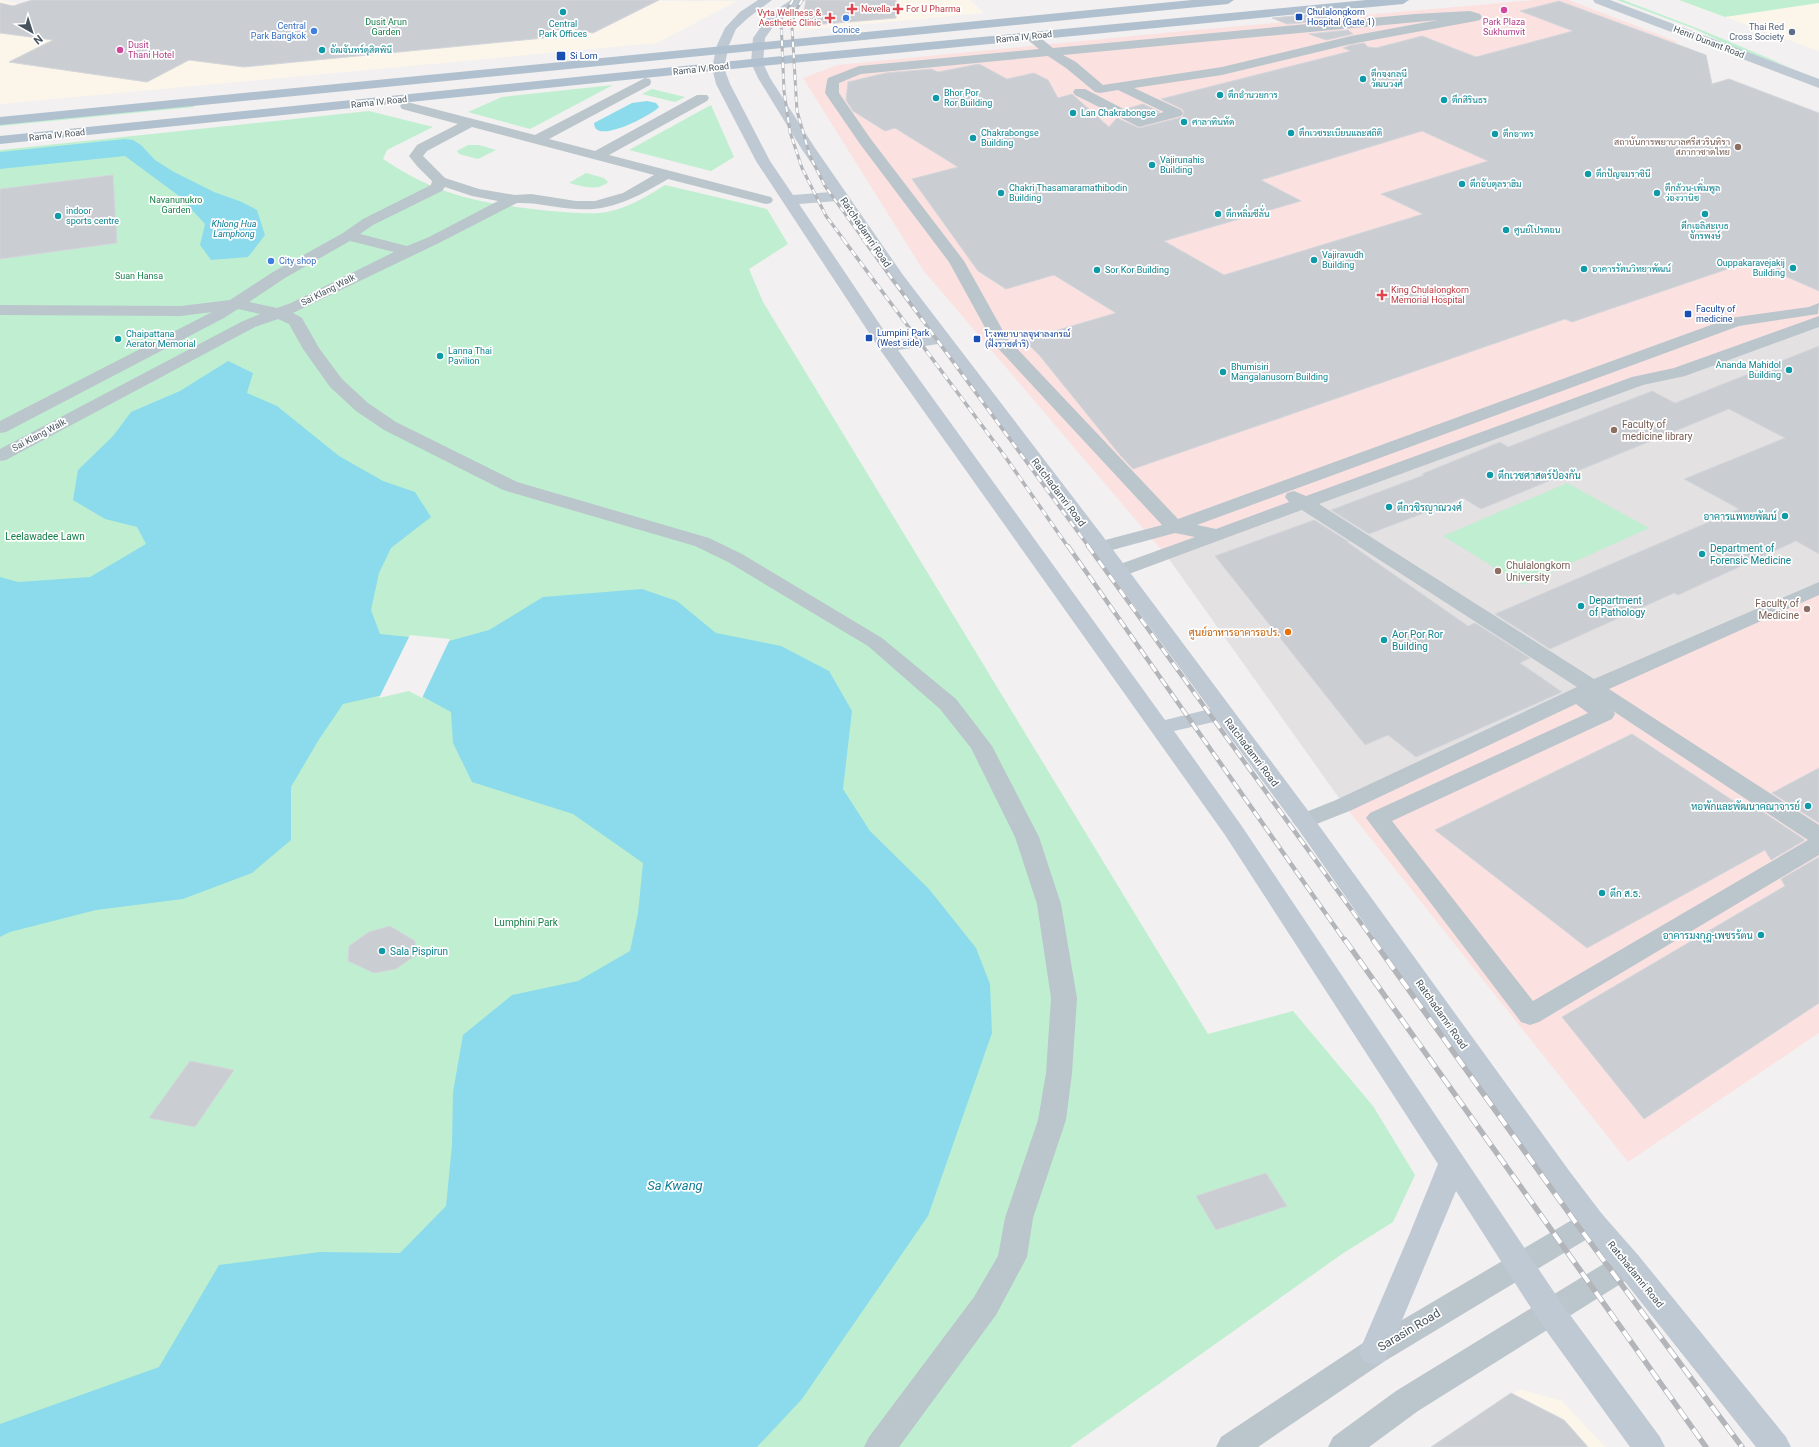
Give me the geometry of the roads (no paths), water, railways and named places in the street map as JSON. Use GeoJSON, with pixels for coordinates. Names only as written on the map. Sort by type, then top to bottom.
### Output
{"type":"FeatureCollection","features":[{"type":"Feature","properties":{"kind":"main road"},"geometry":{"type":"LineString","coordinates":[[766,0],[738,19],[731,28],[723,45],[718,68],[723,84],[764,161],[887,347],[1233,830],[1551,1313],[1649,1447]]}},
{"type":"Feature","properties":{"kind":"main road"},"geometry":{"type":"LineString","coordinates":[[757,63],[759,42],[774,17],[799,0]]}},
{"type":"Feature","properties":{"kind":"main road"},"geometry":{"type":"LineString","coordinates":[[0,113],[291,84],[759,42],[1190,0]]}},
{"type":"Feature","properties":{"kind":"main road","name":"Rama IV Road"},"geometry":{"type":"LineString","coordinates":[[0,120],[1228,0]]}},
{"type":"Feature","properties":{"kind":"main road","name":"Rama IV Road"},"geometry":{"type":"LineString","coordinates":[[0,131],[1324,0]]}},
{"type":"Feature","properties":{"kind":"main road","name":"Rama IV Road"},"geometry":{"type":"LineString","coordinates":[[0,140],[757,63],[1403,0]]}},
{"type":"Feature","properties":{"kind":"main road","name":"Henri Dunant Road"},"geometry":{"type":"LineString","coordinates":[[1599,0],[1816,81]]}},
{"type":"Feature","properties":{"kind":"main road","name":"Ratchadamri Road"},"geometry":{"type":"LineString","coordinates":[[757,63],[764,78],[804,141],[897,278],[1119,571],[1304,822],[1592,1222],[1628,1264],[1775,1447]]}},
{"type":"Feature","properties":{"kind":"main road"},"geometry":{"type":"LineString","coordinates":[[291,84],[312,89],[316,94],[316,101],[310,106],[298,110]]}},
{"type":"Feature","properties":{"kind":"main road"},"geometry":{"type":"LineString","coordinates":[[789,200],[841,196]]}},
{"type":"Feature","properties":{"kind":"main road"},"geometry":{"type":"LineString","coordinates":[[887,347],[942,338]]}},
{"type":"Feature","properties":{"kind":"main road"},"geometry":{"type":"LineString","coordinates":[[1159,728],[1223,713]]}},
{"type":"Feature","properties":{"kind":"main road"},"geometry":{"type":"LineString","coordinates":[[1374,1352],[1425,1233],[1452,1164]]}},
{"type":"Feature","properties":{"kind":"street"},"geometry":{"type":"LineString","coordinates":[[1383,2],[1404,19]]}},
{"type":"Feature","properties":{"kind":"street"},"geometry":{"type":"LineString","coordinates":[[1029,36],[1050,52],[1071,65],[1100,89],[1222,72],[1352,40],[1476,17],[1470,15],[1404,19],[1050,52],[859,70],[833,81],[832,93],[869,147],[956,261],[1000,340],[1175,526],[1217,535]]}},
{"type":"Feature","properties":{"kind":"street"},"geometry":{"type":"LineString","coordinates":[[536,140],[645,82]]}},
{"type":"Feature","properties":{"kind":"street"},"geometry":{"type":"LineString","coordinates":[[1080,92],[1139,123],[1176,113],[1122,86]]}},
{"type":"Feature","properties":{"kind":"street"},"geometry":{"type":"LineString","coordinates":[[596,156],[702,98]]}},
{"type":"Feature","properties":{"kind":"street"},"geometry":{"type":"LineString","coordinates":[[407,106],[766,200]]}},
{"type":"Feature","properties":{"kind":"street"},"geometry":{"type":"LineString","coordinates":[[470,123],[422,148],[416,156],[421,164],[435,173],[440,182],[477,193],[515,199]]}},
{"type":"Feature","properties":{"kind":"street","name":"Sai Klang Walk"},"geometry":{"type":"LineString","coordinates":[[0,456],[249,324],[297,306],[434,240],[500,205],[515,199],[531,198],[576,205],[596,205],[628,196],[666,174]]}},
{"type":"Feature","properties":{"kind":"street"},"geometry":{"type":"LineString","coordinates":[[1,427],[198,326],[235,304],[278,275],[348,236],[368,222],[437,188],[440,182]]}},
{"type":"Feature","properties":{"kind":"street"},"geometry":{"type":"LineString","coordinates":[[348,236],[408,252]]}},
{"type":"Feature","properties":{"kind":"street"},"geometry":{"type":"LineString","coordinates":[[0,310],[181,311],[235,304],[278,313],[296,321],[310,349],[336,383],[362,407],[390,426],[510,486],[702,542],[735,558],[875,642],[948,704],[981,746],[1027,837],[1049,904],[1064,998],[1059,1073],[1052,1120],[1019,1218],[1012,1257],[986,1306],[880,1447]]}},
{"type":"Feature","properties":{"kind":"street"},"geometry":{"type":"LineString","coordinates":[[1101,547],[1175,526],[1736,321],[1812,311],[1819,308]]}},
{"type":"Feature","properties":{"kind":"street"},"geometry":{"type":"LineString","coordinates":[[1749,320],[1781,334]]}},
{"type":"Feature","properties":{"kind":"street"},"geometry":{"type":"LineString","coordinates":[[1119,571],[1638,381],[1679,372],[1819,321]]}},
{"type":"Feature","properties":{"kind":"street"},"geometry":{"type":"LineString","coordinates":[[1657,350],[1691,368]]}},
{"type":"Feature","properties":{"kind":"street"},"geometry":{"type":"LineString","coordinates":[[1,427],[40,435]]}},
{"type":"Feature","properties":{"kind":"street"},"geometry":{"type":"LineString","coordinates":[[1280,488],[1586,692],[1819,836]]}},
{"type":"Feature","properties":{"kind":"street"},"geometry":{"type":"LineString","coordinates":[[1304,822],[1344,805],[1586,692],[1819,588]]}},
{"type":"Feature","properties":{"kind":"street"},"geometry":{"type":"LineString","coordinates":[[1586,692],[1604,714],[1378,818],[1530,1015],[1819,844]]}},
{"type":"Feature","properties":{"kind":"street","name":"Sarasin Road"},"geometry":{"type":"LineString","coordinates":[[1232,1447],[1374,1352],[1592,1222]]}},
{"type":"Feature","properties":{"kind":"street"},"geometry":{"type":"LineString","coordinates":[[1344,1447],[1407,1401],[1628,1264]]}},
{"type":"Feature","properties":{"kind":"water"},"geometry":{"type":"Polygon","coordinates":[[[647,101],[656,103],[659,107],[646,116],[624,127],[603,131],[597,129],[594,123],[632,103],[647,101]]]}},
{"type":"Feature","properties":{"kind":"water","name":"Khlong Hua Lamphong"},"geometry":{"type":"Polygon","coordinates":[[[125,139],[133,140],[141,145],[155,160],[174,172],[214,192],[242,202],[257,210],[265,235],[248,257],[211,260],[200,245],[205,224],[179,196],[125,156],[0,169],[0,152],[125,139]]]}},
{"type":"Feature","properties":{"kind":"water","name":"Sa Kwang"},"geometry":{"type":"Polygon","coordinates":[[[228,361],[253,373],[247,393],[277,406],[339,456],[383,481],[415,492],[431,517],[391,548],[379,573],[371,610],[380,634],[449,641],[489,630],[543,597],[642,589],[677,601],[716,633],[781,646],[829,671],[852,711],[843,789],[870,831],[929,889],[976,948],[990,984],[992,1033],[928,1216],[802,1399],[757,1447],[0,1447],[0,1424],[159,1367],[219,1265],[320,1252],[400,1253],[446,1206],[452,1145],[453,1092],[463,1035],[512,995],[578,981],[630,951],[638,913],[643,863],[573,814],[472,782],[453,743],[451,712],[409,689],[343,704],[318,741],[291,787],[291,840],[252,873],[183,899],[96,910],[10,932],[0,937],[0,577],[18,582],[90,577],[146,544],[137,527],[105,519],[73,500],[78,470],[113,436],[131,412],[180,391],[228,361]]]}},
{"type":"Feature","properties":{"kind":"railway"},"geometry":{"type":"LineString","coordinates":[[793,0],[781,19],[784,91],[790,132],[802,168],[826,216],[844,240]]}},
{"type":"Feature","properties":{"kind":"railway"},"geometry":{"type":"LineString","coordinates":[[802,0],[794,14],[792,27],[797,111],[810,156],[825,186],[864,240]]}},
{"type":"Feature","properties":{"kind":"railway"},"geometry":{"type":"LineString","coordinates":[[843,239],[1004,455],[1068,547]]}},
{"type":"Feature","properties":{"kind":"railway"},"geometry":{"type":"LineString","coordinates":[[863,239],[1089,547]]}},
{"type":"Feature","properties":{"kind":"railway"},"geometry":{"type":"LineString","coordinates":[[1068,546],[1345,941]]}},
{"type":"Feature","properties":{"kind":"railway"},"geometry":{"type":"LineString","coordinates":[[1088,546],[1374,941]]}},
{"type":"Feature","properties":{"kind":"railway"},"geometry":{"type":"LineString","coordinates":[[1345,940],[1706,1447]]}},
{"type":"Feature","properties":{"kind":"railway"},"geometry":{"type":"LineString","coordinates":[[1373,940],[1576,1223],[1742,1447]]}},
{"type":"Feature","properties":{"kind":"place","name":"Nevella"},"geometry":{"type":"Point","coordinates":[852,9]}},
{"type":"Feature","properties":{"kind":"place","name":"For U Pharma"},"geometry":{"type":"Point","coordinates":[898,9]}},
{"type":"Feature","properties":{"kind":"place","name":"Park Plaza Sukhumvit"},"geometry":{"type":"Point","coordinates":[1504,10]}},
{"type":"Feature","properties":{"kind":"place","name":"Central Park Offices"},"geometry":{"type":"Point","coordinates":[563,12]}},
{"type":"Feature","properties":{"kind":"place","name":"Chulalongkorn Hospital (Gate 1)"},"geometry":{"type":"Point","coordinates":[1299,17]}},
{"type":"Feature","properties":{"kind":"place","name":"Vyta Wellness & Aesthetic Clinic"},"geometry":{"type":"Point","coordinates":[830,18]}},
{"type":"Feature","properties":{"kind":"place","name":"Conice"},"geometry":{"type":"Point","coordinates":[846,18]}},
{"type":"Feature","properties":{"kind":"place","name":"Central Park Bangkok"},"geometry":{"type":"Point","coordinates":[314,31]}},
{"type":"Feature","properties":{"kind":"place","name":"Thai Red Cross Society"},"geometry":{"type":"Point","coordinates":[1792,32]}},
{"type":"Feature","properties":{"kind":"place","name":"Dusit Thani Hotel"},"geometry":{"type":"Point","coordinates":[120,50]}},
{"type":"Feature","properties":{"kind":"place","name":"อัฒจันทร์ดุสิตพินี"},"geometry":{"type":"Point","coordinates":[322,50]}},
{"type":"Feature","properties":{"kind":"place","name":"Si Lom"},"geometry":{"type":"Point","coordinates":[561,56]}},
{"type":"Feature","properties":{"kind":"place","name":"ตึกจงกลนี วัฒนวงศ์"},"geometry":{"type":"Point","coordinates":[1363,79]}},
{"type":"Feature","properties":{"kind":"place","name":"ตึกอำนวยการ"},"geometry":{"type":"Point","coordinates":[1220,95]}},
{"type":"Feature","properties":{"kind":"place","name":"Bhor Por Ror Building"},"geometry":{"type":"Point","coordinates":[936,98]}},
{"type":"Feature","properties":{"kind":"place","name":"ตึกสิรินธร"},"geometry":{"type":"Point","coordinates":[1444,100]}},
{"type":"Feature","properties":{"kind":"place","name":"Lan Chakrabongse"},"geometry":{"type":"Point","coordinates":[1073,113]}},
{"type":"Feature","properties":{"kind":"place","name":"ศาลาทินทัด"},"geometry":{"type":"Point","coordinates":[1184,122]}},
{"type":"Feature","properties":{"kind":"place","name":"ตึกเวชระเบียนและสถิติ"},"geometry":{"type":"Point","coordinates":[1291,133]}},
{"type":"Feature","properties":{"kind":"place","name":"ตึกอาทร"},"geometry":{"type":"Point","coordinates":[1495,134]}},
{"type":"Feature","properties":{"kind":"place","name":"Chakrabongse Building"},"geometry":{"type":"Point","coordinates":[973,138]}},
{"type":"Feature","properties":{"kind":"place","name":"สถาบันการพยาบาลศรีสวรินทิรา สภากาชาดไทย"},"geometry":{"type":"Point","coordinates":[1738,147]}},
{"type":"Feature","properties":{"kind":"place","name":"Vajirunahis Building"},"geometry":{"type":"Point","coordinates":[1152,165]}},
{"type":"Feature","properties":{"kind":"place","name":"ตึกปัญจมราชินี"},"geometry":{"type":"Point","coordinates":[1588,174]}},
{"type":"Feature","properties":{"kind":"place","name":"ตึกอับดุลราฮิม"},"geometry":{"type":"Point","coordinates":[1462,184]}},
{"type":"Feature","properties":{"kind":"place","name":"Chakri Thasamaramathibodin Building"},"geometry":{"type":"Point","coordinates":[1001,193]}},
{"type":"Feature","properties":{"kind":"place","name":"ตึกล้วน-เพิ่มพูล ว่องวานิช"},"geometry":{"type":"Point","coordinates":[1657,193]}},
{"type":"Feature","properties":{"kind":"place","name":"ตึกหลิ่มซีลั่น"},"geometry":{"type":"Point","coordinates":[1218,214]}},
{"type":"Feature","properties":{"kind":"place","name":"ตึกเอลิสะเบธ จักรพงษ์"},"geometry":{"type":"Point","coordinates":[1705,214]}},
{"type":"Feature","properties":{"kind":"place","name":"indoor sports centre"},"geometry":{"type":"Point","coordinates":[58,216]}},
{"type":"Feature","properties":{"kind":"place","name":"ศูนย์โปรตอน"},"geometry":{"type":"Point","coordinates":[1506,230]}},
{"type":"Feature","properties":{"kind":"place","name":"Vajiravudh Building"},"geometry":{"type":"Point","coordinates":[1314,260]}},
{"type":"Feature","properties":{"kind":"place","name":"City shop"},"geometry":{"type":"Point","coordinates":[271,261]}},
{"type":"Feature","properties":{"kind":"place","name":"Ouppakaravejakij Building"},"geometry":{"type":"Point","coordinates":[1793,268]}},
{"type":"Feature","properties":{"kind":"place","name":"อาคารรัตนวิทยาพัฒน์"},"geometry":{"type":"Point","coordinates":[1584,269]}},
{"type":"Feature","properties":{"kind":"place","name":"Sor Kor Building"},"geometry":{"type":"Point","coordinates":[1097,270]}},
{"type":"Feature","properties":{"kind":"place","name":"King Chulalongkorn Memorial Hospital"},"geometry":{"type":"Point","coordinates":[1382,295]}},
{"type":"Feature","properties":{"kind":"place","name":"Faculty of medicine"},"geometry":{"type":"Point","coordinates":[1688,314]}},
{"type":"Feature","properties":{"kind":"place","name":"Lumpini Park (West side)"},"geometry":{"type":"Point","coordinates":[869,338]}},
{"type":"Feature","properties":{"kind":"place","name":"Chaipattana Aerator Memorial"},"geometry":{"type":"Point","coordinates":[118,339]}},
{"type":"Feature","properties":{"kind":"place","name":"โรงพยาบาลจุฬาลงกรณ์ (ฝั่งราชดำริ)"},"geometry":{"type":"Point","coordinates":[977,339]}},
{"type":"Feature","properties":{"kind":"place","name":"Lanna Thai Pavilion"},"geometry":{"type":"Point","coordinates":[440,356]}},
{"type":"Feature","properties":{"kind":"place","name":"Ananda Mahidol Building"},"geometry":{"type":"Point","coordinates":[1789,370]}},
{"type":"Feature","properties":{"kind":"place","name":"Bhumisiri Mangalanusorn Building"},"geometry":{"type":"Point","coordinates":[1223,372]}},
{"type":"Feature","properties":{"kind":"place","name":"Faculty of medicine library"},"geometry":{"type":"Point","coordinates":[1614,430]}},
{"type":"Feature","properties":{"kind":"place","name":"ตึกเวชศาสตร์ป้องกัน"},"geometry":{"type":"Point","coordinates":[1490,475]}},
{"type":"Feature","properties":{"kind":"place","name":"ตึกวชิรญาณวงศ์"},"geometry":{"type":"Point","coordinates":[1389,507]}},
{"type":"Feature","properties":{"kind":"place","name":"อาคารแพทยพัฒน์"},"geometry":{"type":"Point","coordinates":[1785,516]}},
{"type":"Feature","properties":{"kind":"place","name":"Department of Forensic Medicine"},"geometry":{"type":"Point","coordinates":[1702,554]}},
{"type":"Feature","properties":{"kind":"place","name":"Chulalongkorn University"},"geometry":{"type":"Point","coordinates":[1498,571]}},
{"type":"Feature","properties":{"kind":"place","name":"Department of Pathology"},"geometry":{"type":"Point","coordinates":[1581,606]}},
{"type":"Feature","properties":{"kind":"place","name":"Faculty of Medicine"},"geometry":{"type":"Point","coordinates":[1807,609]}},
{"type":"Feature","properties":{"kind":"place","name":"ศูนย์อาหารอาคารอปร."},"geometry":{"type":"Point","coordinates":[1288,632]}},
{"type":"Feature","properties":{"kind":"place","name":"Aor Por Ror Building"},"geometry":{"type":"Point","coordinates":[1384,640]}},
{"type":"Feature","properties":{"kind":"place","name":"หอพักและพัฒนาคณาจารย์"},"geometry":{"type":"Point","coordinates":[1808,806]}},
{"type":"Feature","properties":{"kind":"place","name":"ตึก ส.ธ."},"geometry":{"type":"Point","coordinates":[1602,893]}},
{"type":"Feature","properties":{"kind":"place","name":"อาคารมงกุฎ-เพชรรัตน"},"geometry":{"type":"Point","coordinates":[1761,935]}},
{"type":"Feature","properties":{"kind":"place","name":"Sala Pispirun"},"geometry":{"type":"Point","coordinates":[382,951]}},
{"type":"Feature","properties":{"kind":"park label","name":"Dusit Arun Garden"},"geometry":{"type":"Point","coordinates":[386,28]}},
{"type":"Feature","properties":{"kind":"park label","name":"Navanunukro Garden"},"geometry":{"type":"Point","coordinates":[176,206]}},
{"type":"Feature","properties":{"kind":"park label","name":"Suan Hansa"},"geometry":{"type":"Point","coordinates":[139,276]}},
{"type":"Feature","properties":{"kind":"park label","name":"Leelawadee Lawn"},"geometry":{"type":"Point","coordinates":[45,536]}},
{"type":"Feature","properties":{"kind":"park label","name":"Lumphini Park"},"geometry":{"type":"Point","coordinates":[526,922]}}]}
